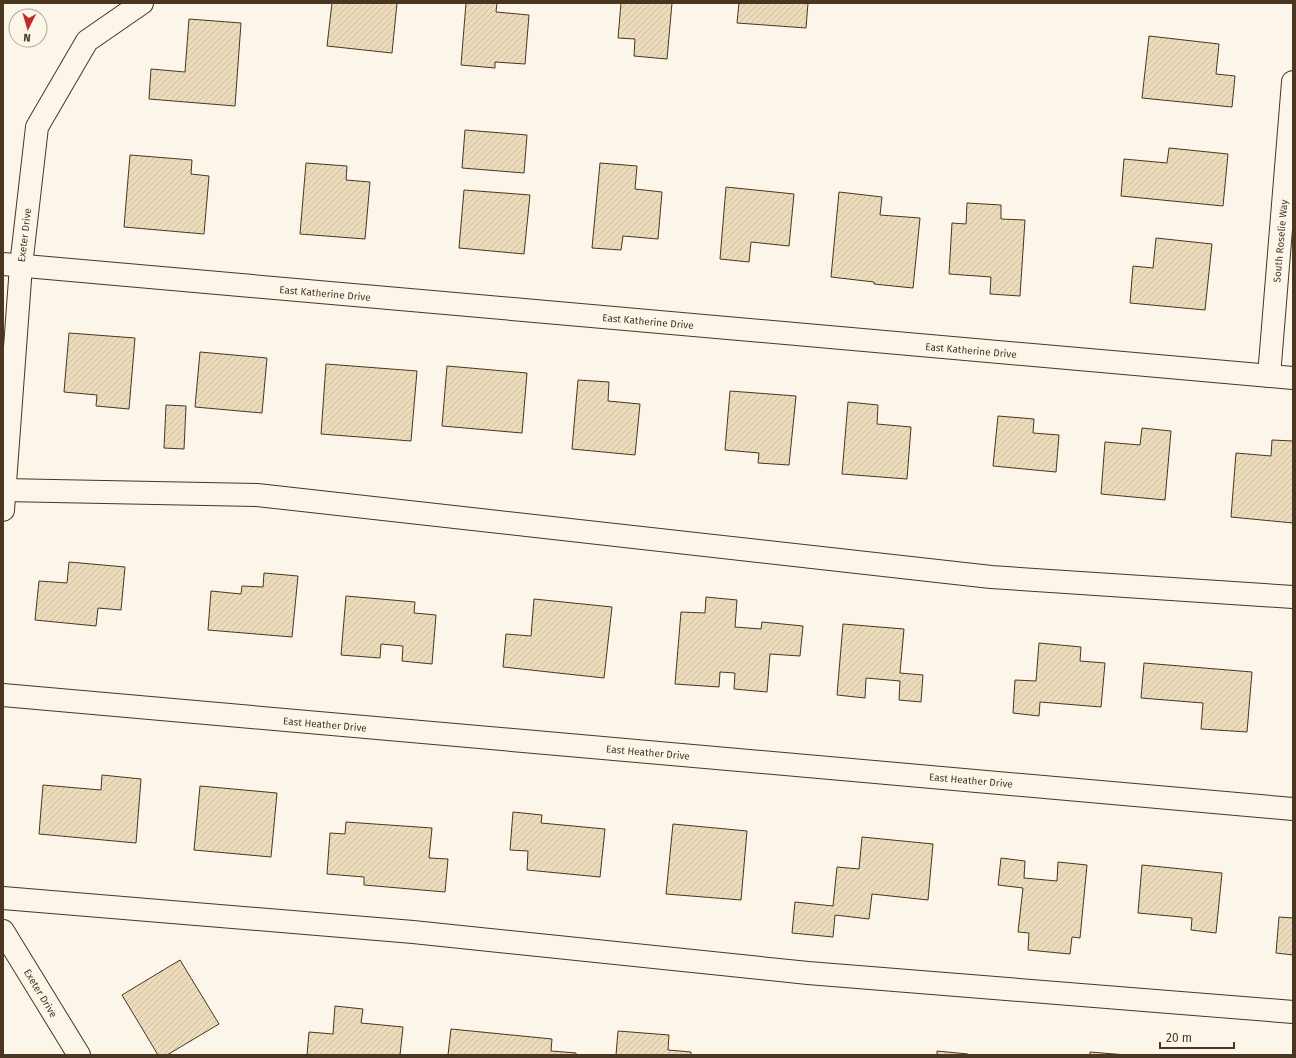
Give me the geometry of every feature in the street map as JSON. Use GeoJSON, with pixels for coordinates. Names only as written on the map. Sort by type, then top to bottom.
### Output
{"type":"FeatureCollection","features":[{"type":"Feature","properties":{"kind":"street","name":"Exeter Drive"},"geometry":{"type":"LineString","coordinates":[[3,497],[12,265],[37,127],[87,41],[142,3]]}},
{"type":"Feature","properties":{"kind":"street","name":"South Roselie Way"},"geometry":{"type":"LineString","coordinates":[[1269,376],[1293,82]]}},
{"type":"Feature","properties":{"kind":"street","name":"East Katherine Drive"},"geometry":{"type":"LineString","coordinates":[[12,265],[1293,378]]}},
{"type":"Feature","properties":{"kind":"street"},"geometry":{"type":"LineString","coordinates":[[3,497],[257,495],[991,577],[1293,597]]}},
{"type":"Feature","properties":{"kind":"street","name":"East Heather Drive"},"geometry":{"type":"LineString","coordinates":[[3,695],[1293,809]]}},
{"type":"Feature","properties":{"kind":"street"},"geometry":{"type":"LineString","coordinates":[[3,898],[413,932],[808,973],[1293,1012]]}},
{"type":"Feature","properties":{"kind":"street","name":"Exeter Drive"},"geometry":{"type":"LineString","coordinates":[[3,931],[79,1055]]}},
{"type":"Feature","properties":{"kind":"building"},"geometry":{"type":"Polygon","coordinates":[[[332,3],[397,3],[392,53],[327,46],[332,3]]]}},
{"type":"Feature","properties":{"kind":"building"},"geometry":{"type":"Polygon","coordinates":[[[466,3],[497,3],[496,12],[529,15],[525,64],[495,62],[495,68],[461,65],[466,3]]]}},
{"type":"Feature","properties":{"kind":"building"},"geometry":{"type":"Polygon","coordinates":[[[621,3],[672,3],[667,59],[634,56],[635,39],[618,38],[621,3]]]}},
{"type":"Feature","properties":{"kind":"building"},"geometry":{"type":"Polygon","coordinates":[[[739,3],[808,3],[806,28],[737,23],[739,3]]]}},
{"type":"Feature","properties":{"kind":"building"},"geometry":{"type":"Polygon","coordinates":[[[189,19],[241,23],[235,106],[149,99],[151,69],[185,72],[189,19]]]}},
{"type":"Feature","properties":{"kind":"building"},"geometry":{"type":"Polygon","coordinates":[[[1149,36],[1219,44],[1216,74],[1235,76],[1232,107],[1142,98],[1149,36]]]}},
{"type":"Feature","properties":{"kind":"building"},"geometry":{"type":"Polygon","coordinates":[[[465,130],[527,135],[524,173],[462,168],[465,130]]]}},
{"type":"Feature","properties":{"kind":"building"},"geometry":{"type":"Polygon","coordinates":[[[1169,148],[1228,154],[1223,206],[1121,196],[1124,159],[1167,163],[1169,148]]]}},
{"type":"Feature","properties":{"kind":"building"},"geometry":{"type":"Polygon","coordinates":[[[130,155],[192,160],[191,174],[209,176],[204,234],[124,227],[130,155]]]}},
{"type":"Feature","properties":{"kind":"building"},"geometry":{"type":"Polygon","coordinates":[[[306,163],[347,166],[346,180],[370,182],[365,239],[300,234],[306,163]]]}},
{"type":"Feature","properties":{"kind":"building"},"geometry":{"type":"Polygon","coordinates":[[[600,163],[637,166],[635,189],[662,192],[658,239],[623,236],[621,250],[592,248],[600,163]]]}},
{"type":"Feature","properties":{"kind":"building"},"geometry":{"type":"Polygon","coordinates":[[[726,187],[794,194],[789,246],[751,242],[749,262],[720,259],[726,187]]]}},
{"type":"Feature","properties":{"kind":"building"},"geometry":{"type":"Polygon","coordinates":[[[464,190],[530,195],[524,254],[459,248],[464,190]]]}},
{"type":"Feature","properties":{"kind":"building"},"geometry":{"type":"Polygon","coordinates":[[[839,192],[882,197],[880,215],[920,218],[913,288],[874,284],[874,282],[831,277],[839,192]]]}},
{"type":"Feature","properties":{"kind":"building"},"geometry":{"type":"Polygon","coordinates":[[[967,203],[1001,205],[1001,219],[1025,220],[1020,296],[990,294],[991,277],[949,274],[952,223],[966,224],[967,203]]]}},
{"type":"Feature","properties":{"kind":"building"},"geometry":{"type":"Polygon","coordinates":[[[1156,238],[1212,244],[1205,310],[1130,303],[1133,266],[1153,268],[1156,238]]]}},
{"type":"Feature","properties":{"kind":"building"},"geometry":{"type":"Polygon","coordinates":[[[69,333],[135,338],[129,409],[96,406],[97,395],[64,392],[69,333]]]}},
{"type":"Feature","properties":{"kind":"building"},"geometry":{"type":"Polygon","coordinates":[[[200,352],[267,358],[262,413],[195,407],[200,352]]]}},
{"type":"Feature","properties":{"kind":"building"},"geometry":{"type":"Polygon","coordinates":[[[326,364],[417,371],[411,441],[321,434],[326,364]]]}},
{"type":"Feature","properties":{"kind":"building"},"geometry":{"type":"Polygon","coordinates":[[[447,366],[527,373],[522,433],[442,426],[447,366]]]}},
{"type":"Feature","properties":{"kind":"building"},"geometry":{"type":"Polygon","coordinates":[[[578,380],[609,382],[608,401],[640,404],[635,455],[572,449],[578,380]]]}},
{"type":"Feature","properties":{"kind":"building"},"geometry":{"type":"Polygon","coordinates":[[[730,391],[796,396],[789,465],[758,463],[759,453],[725,450],[730,391]]]}},
{"type":"Feature","properties":{"kind":"building"},"geometry":{"type":"Polygon","coordinates":[[[848,402],[878,405],[877,424],[911,427],[907,479],[842,474],[848,402]]]}},
{"type":"Feature","properties":{"kind":"building"},"geometry":{"type":"Polygon","coordinates":[[[166,405],[186,406],[184,449],[164,448],[166,405]]]}},
{"type":"Feature","properties":{"kind":"building"},"geometry":{"type":"Polygon","coordinates":[[[998,416],[1034,419],[1033,433],[1059,435],[1056,472],[993,466],[998,416]]]}},
{"type":"Feature","properties":{"kind":"building"},"geometry":{"type":"Polygon","coordinates":[[[1142,428],[1171,431],[1165,500],[1101,494],[1105,442],[1140,445],[1142,428]]]}},
{"type":"Feature","properties":{"kind":"building"},"geometry":{"type":"Polygon","coordinates":[[[1272,440],[1293,441],[1293,523],[1231,517],[1236,453],[1271,456],[1272,440]]]}},
{"type":"Feature","properties":{"kind":"building"},"geometry":{"type":"Polygon","coordinates":[[[69,562],[125,567],[121,610],[98,608],[96,626],[35,620],[39,581],[67,583],[69,562]]]}},
{"type":"Feature","properties":{"kind":"building"},"geometry":{"type":"Polygon","coordinates":[[[264,573],[298,576],[292,637],[208,630],[211,591],[241,594],[242,586],[263,587],[264,573]]]}},
{"type":"Feature","properties":{"kind":"building"},"geometry":{"type":"Polygon","coordinates":[[[346,596],[415,602],[414,613],[436,615],[432,664],[402,661],[403,646],[381,644],[380,658],[341,655],[346,596]]]}},
{"type":"Feature","properties":{"kind":"building"},"geometry":{"type":"Polygon","coordinates":[[[706,597],[737,600],[735,627],[761,629],[762,622],[803,626],[800,656],[770,654],[767,692],[734,689],[735,673],[720,672],[719,687],[675,684],[681,612],[705,613],[706,597]]]}},
{"type":"Feature","properties":{"kind":"building"},"geometry":{"type":"Polygon","coordinates":[[[534,599],[612,607],[604,678],[503,667],[506,634],[531,636],[534,599]]]}},
{"type":"Feature","properties":{"kind":"building"},"geometry":{"type":"Polygon","coordinates":[[[843,624],[904,629],[900,673],[923,675],[921,702],[899,700],[900,681],[866,678],[865,698],[837,695],[843,624]]]}},
{"type":"Feature","properties":{"kind":"building"},"geometry":{"type":"Polygon","coordinates":[[[1039,643],[1081,647],[1080,661],[1105,663],[1101,707],[1040,702],[1039,716],[1013,713],[1015,680],[1036,681],[1039,643]]]}},
{"type":"Feature","properties":{"kind":"building"},"geometry":{"type":"Polygon","coordinates":[[[1144,663],[1252,672],[1247,732],[1201,729],[1203,703],[1141,698],[1144,663]]]}},
{"type":"Feature","properties":{"kind":"building"},"geometry":{"type":"Polygon","coordinates":[[[102,775],[141,779],[136,843],[39,834],[43,785],[101,790],[102,775]]]}},
{"type":"Feature","properties":{"kind":"building"},"geometry":{"type":"Polygon","coordinates":[[[200,786],[277,793],[271,857],[194,850],[200,786]]]}},
{"type":"Feature","properties":{"kind":"building"},"geometry":{"type":"Polygon","coordinates":[[[513,812],[542,815],[541,823],[605,829],[600,877],[527,870],[528,851],[510,850],[513,812]]]}},
{"type":"Feature","properties":{"kind":"building"},"geometry":{"type":"Polygon","coordinates":[[[346,822],[432,828],[429,858],[448,859],[445,892],[364,885],[364,877],[327,874],[330,833],[345,834],[346,822]]]}},
{"type":"Feature","properties":{"kind":"building"},"geometry":{"type":"Polygon","coordinates":[[[673,824],[747,831],[741,900],[666,894],[673,824]]]}},
{"type":"Feature","properties":{"kind":"building"},"geometry":{"type":"Polygon","coordinates":[[[862,837],[933,844],[928,900],[872,894],[869,919],[835,915],[833,937],[792,933],[795,902],[833,906],[837,867],[859,869],[862,837]]]}},
{"type":"Feature","properties":{"kind":"building"},"geometry":{"type":"Polygon","coordinates":[[[1001,858],[1025,861],[1024,878],[1057,881],[1058,862],[1087,865],[1080,938],[1072,937],[1070,954],[1028,950],[1029,933],[1018,932],[1023,888],[998,885],[1001,858]]]}},
{"type":"Feature","properties":{"kind":"building"},"geometry":{"type":"Polygon","coordinates":[[[1142,865],[1222,873],[1216,933],[1191,930],[1192,918],[1138,913],[1142,865]]]}},
{"type":"Feature","properties":{"kind":"building"},"geometry":{"type":"Polygon","coordinates":[[[1279,917],[1293,918],[1293,955],[1276,953],[1279,917]]]}},
{"type":"Feature","properties":{"kind":"building"},"geometry":{"type":"Polygon","coordinates":[[[180,960],[219,1024],[167,1055],[158,1055],[122,995],[180,960]]]}},
{"type":"Feature","properties":{"kind":"building"},"geometry":{"type":"Polygon","coordinates":[[[335,1006],[363,1009],[361,1023],[403,1027],[400,1055],[307,1055],[309,1032],[333,1034],[335,1006]]]}},
{"type":"Feature","properties":{"kind":"building"},"geometry":{"type":"Polygon","coordinates":[[[451,1029],[552,1039],[551,1051],[576,1053],[576,1055],[448,1055],[451,1029]]]}},
{"type":"Feature","properties":{"kind":"building"},"geometry":{"type":"Polygon","coordinates":[[[618,1031],[669,1035],[668,1050],[691,1052],[691,1055],[616,1055],[618,1031]]]}},
{"type":"Feature","properties":{"kind":"building"},"geometry":{"type":"Polygon","coordinates":[[[937,1051],[968,1054],[968,1055],[937,1055],[937,1051]]]}},
{"type":"Feature","properties":{"kind":"building"},"geometry":{"type":"Polygon","coordinates":[[[1090,1052],[1127,1055],[1090,1055],[1090,1052]]]}}]}
